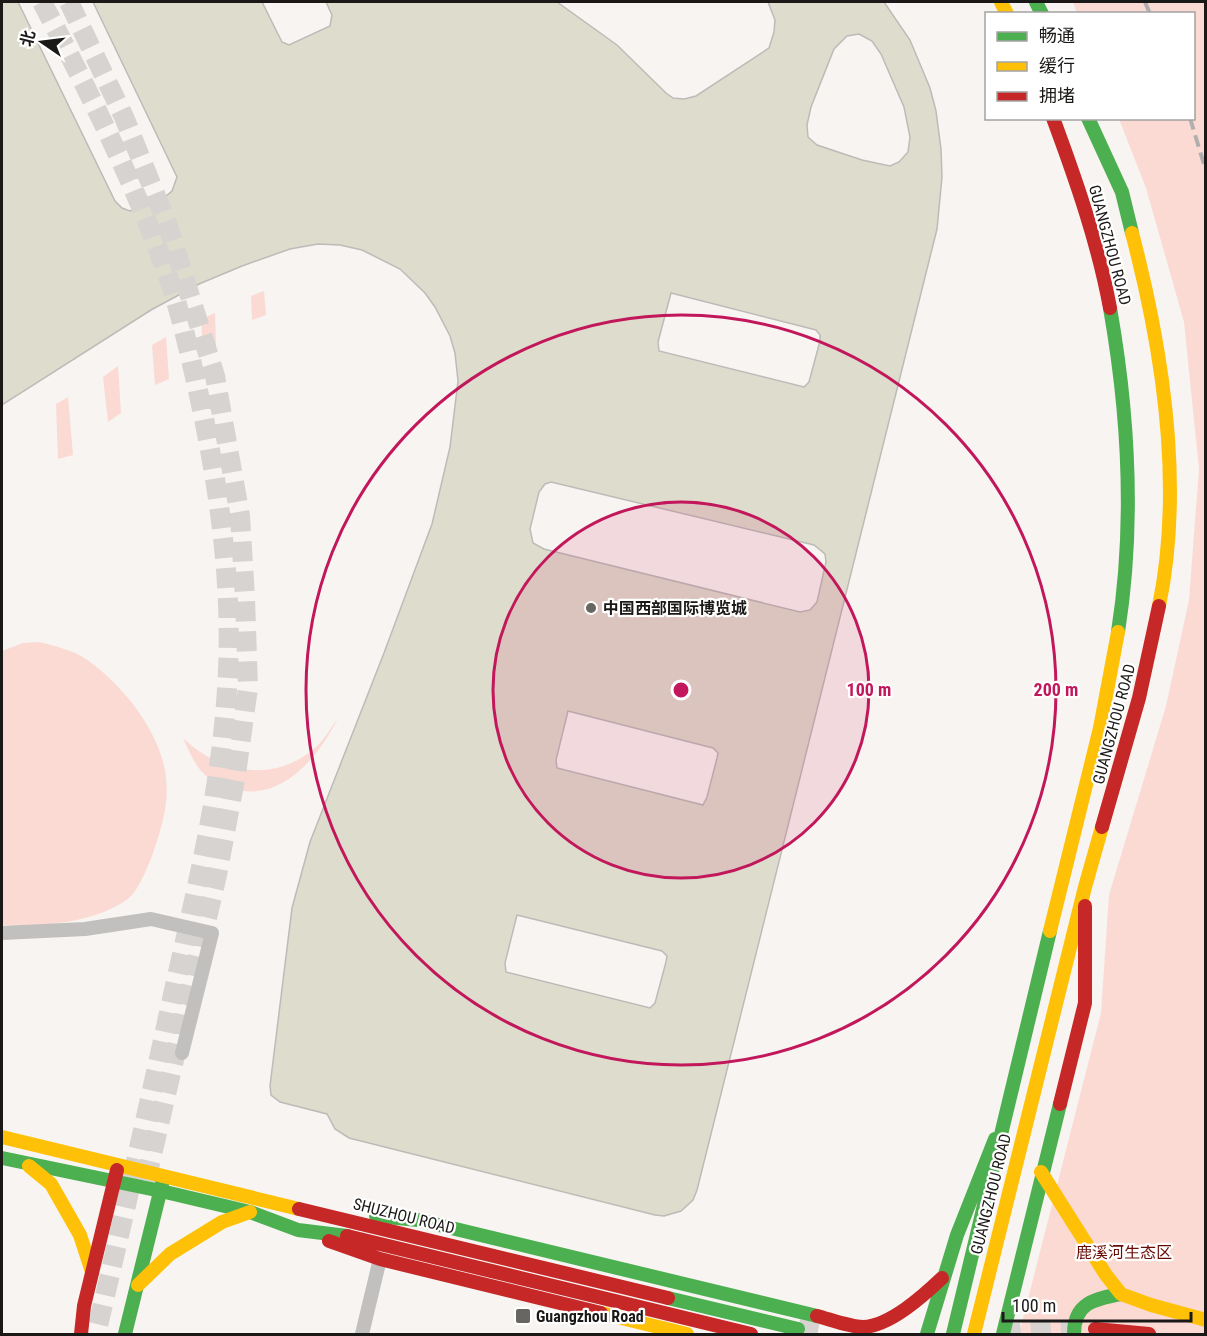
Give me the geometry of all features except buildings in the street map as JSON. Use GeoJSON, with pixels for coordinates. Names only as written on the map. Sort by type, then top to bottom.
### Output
{"type":"FeatureCollection","features":[{"type":"Feature","properties":{"kind":"main road","name":"GUANGZHOU ROAD"},"geometry":{"type":"LineString","coordinates":[[953,1335],[1101,720],[1121,615],[1130,507],[1124,399],[1108,291],[1077,180],[1054,120]]}},
{"type":"Feature","properties":{"kind":"main road","name":"GUANGZHOU ROAD"},"geometry":{"type":"LineString","coordinates":[[974,1335],[1084,887],[1139,698],[1164,581],[1170,491],[1164,386],[1148,293],[1122,192],[1089,120]]}},
{"type":"Feature","properties":{"kind":"main road"},"geometry":{"type":"LineString","coordinates":[[1002,1335],[1085,1003],[1084,887]]}},
{"type":"Feature","properties":{"kind":"main road"},"geometry":{"type":"LineString","coordinates":[[927,1335],[942,1278],[975,1183],[1007,1112]]}},
{"type":"Feature","properties":{"kind":"main road","name":"SHUZHOU ROAD"},"geometry":{"type":"LineString","coordinates":[[2,1137],[798,1329]]}},
{"type":"Feature","properties":{"kind":"main road","name":"SHUZHOU ROAD"},"geometry":{"type":"LineString","coordinates":[[2,1158],[250,1212],[298,1230],[360,1237],[751,1335]]}},
{"type":"Feature","properties":{"kind":"main road"},"geometry":{"type":"LineString","coordinates":[[27,1164],[51,1184],[80,1235],[92,1273]]}},
{"type":"Feature","properties":{"kind":"main road"},"geometry":{"type":"LineString","coordinates":[[75,1335],[118,1164]]}},
{"type":"Feature","properties":{"kind":"main road"},"geometry":{"type":"LineString","coordinates":[[1041,1172],[1106,1275],[1121,1294]]}},
{"type":"Feature","properties":{"kind":"main road"},"geometry":{"type":"LineString","coordinates":[[127,1330],[164,1175]]}},
{"type":"Feature","properties":{"kind":"main road"},"geometry":{"type":"LineString","coordinates":[[299,1208],[418,1220],[813,1320],[862,1327],[874,1325],[897,1314],[929,1291],[942,1278]]}},
{"type":"Feature","properties":{"kind":"main road"},"geometry":{"type":"LineString","coordinates":[[138,1285],[170,1254],[222,1222],[250,1212]]}},
{"type":"Feature","properties":{"kind":"main road"},"geometry":{"type":"LineString","coordinates":[[298,1230],[380,1259],[687,1335]]}},
{"type":"Feature","properties":{"kind":"main road"},"geometry":{"type":"LineString","coordinates":[[1074,1335],[1073,1326],[1076,1314],[1087,1302],[1100,1297],[1121,1294],[1206,1320]]}},
{"type":"Feature","properties":{"kind":"main road"},"geometry":{"type":"LineString","coordinates":[[81,1335],[84,1306]]}},
{"type":"Feature","properties":{"kind":"main road"},"geometry":{"type":"LineString","coordinates":[[1095,1329],[1149,1335]]}},
{"type":"Feature","properties":{"kind":"street"},"geometry":{"type":"LineString","coordinates":[[2,933],[85,929],[151,919],[212,933],[182,1053]]}},
{"type":"Feature","properties":{"kind":"street"},"geometry":{"type":"LineString","coordinates":[[362,1335],[380,1259]]}},
{"type":"Feature","properties":{"kind":"green space","name":"鹿溪河生态区"},"geometry":{"type":"Polygon","coordinates":[[[1073,2],[1205,2],[1205,1334],[1019,1334],[1101,1013],[1109,895],[1166,706],[1189,600],[1199,469],[1184,322],[1146,188],[1119,120],[1195,120],[1195,12],[1077,12],[1073,2]]]}},
{"type":"Feature","properties":{"kind":"green space"},"geometry":{"type":"Polygon","coordinates":[[[264,291],[266,315],[252,320],[251,296],[264,291]]]}},
{"type":"Feature","properties":{"kind":"green space"},"geometry":{"type":"Polygon","coordinates":[[[215,313],[216,346],[203,350],[201,319],[215,313]]]}},
{"type":"Feature","properties":{"kind":"green space"},"geometry":{"type":"Polygon","coordinates":[[[166,337],[169,379],[155,385],[152,345],[166,337]]]}},
{"type":"Feature","properties":{"kind":"green space"},"geometry":{"type":"Polygon","coordinates":[[[118,366],[121,413],[108,422],[103,377],[118,366]]]}},
{"type":"Feature","properties":{"kind":"green space"},"geometry":{"type":"Polygon","coordinates":[[[68,397],[73,455],[58,459],[56,404],[68,397]]]}},
{"type":"Feature","properties":{"kind":"green space"},"geometry":{"type":"Polygon","coordinates":[[[39,642],[86,659],[113,682],[138,711],[157,744],[163,761],[167,787],[166,805],[150,861],[129,898],[101,913],[68,922],[2,925],[2,651],[23,643],[39,642]]]}},
{"type":"Feature","properties":{"kind":"green space"},"geometry":{"type":"Polygon","coordinates":[[[338,718],[321,747],[298,772],[285,782],[254,791],[228,788],[208,777],[200,770],[183,738],[198,751],[232,767],[250,770],[268,769],[286,765],[303,757],[322,741],[338,718]]]}},
{"type":"Feature","properties":{"kind":"tunnel"},"geometry":{"type":"LineString","coordinates":[[42,2],[126,173],[156,243],[173,292],[191,359],[212,461],[223,537],[228,613],[229,651],[224,727],[207,840],[96,1334]]}},
{"type":"Feature","properties":{"kind":"tunnel"},"geometry":{"type":"LineString","coordinates":[[69,2],[124,117],[168,226],[215,376],[240,516],[248,688],[236,774],[217,875],[144,1189]]}},
{"type":"Feature","properties":{"kind":"tunnel"},"geometry":{"type":"LineString","coordinates":[[798,1329],[822,1334]]}},
{"type":"Feature","properties":{"kind":"tunnel"},"geometry":{"type":"LineString","coordinates":[[1001,1334],[1089,1329]]}},
{"type":"Feature","properties":{"kind":"railway"},"geometry":{"type":"LineString","coordinates":[[1145,2],[1149,12]]}},
{"type":"Feature","properties":{"kind":"railway"},"geometry":{"type":"LineString","coordinates":[[1191,120],[1206,171]]}},
{"type":"Feature","properties":{"kind":"traffic: fast"},"geometry":{"type":"LineString","coordinates":[[1036,2],[1041,12]]}},
{"type":"Feature","properties":{"kind":"traffic: fast"},"geometry":{"type":"LineString","coordinates":[[1089,120],[1122,192],[1132,233]]}},
{"type":"Feature","properties":{"kind":"traffic: fast"},"geometry":{"type":"LineString","coordinates":[[1110,308],[1122,389],[1128,470],[1127,551],[1118,632]]}},
{"type":"Feature","properties":{"kind":"traffic: fast"},"geometry":{"type":"LineString","coordinates":[[953,1334],[1050,931]]}},
{"type":"Feature","properties":{"kind":"traffic: fast"},"geometry":{"type":"LineString","coordinates":[[1003,1334],[1060,1104]]}},
{"type":"Feature","properties":{"kind":"traffic: fast"},"geometry":{"type":"LineString","coordinates":[[927,1334],[957,1235],[995,1139]]}},
{"type":"Feature","properties":{"kind":"traffic: fast"},"geometry":{"type":"LineString","coordinates":[[2,1158],[250,1212],[298,1230],[347,1236]]}},
{"type":"Feature","properties":{"kind":"traffic: fast"},"geometry":{"type":"LineString","coordinates":[[125,1334],[163,1180]]}},
{"type":"Feature","properties":{"kind":"traffic: fast"},"geometry":{"type":"LineString","coordinates":[[376,1216],[418,1220],[817,1316]]}},
{"type":"Feature","properties":{"kind":"traffic: fast"},"geometry":{"type":"LineString","coordinates":[[1074,1334],[1078,1315],[1087,1304],[1121,1294]]}},
{"type":"Feature","properties":{"kind":"traffic: fast"},"geometry":{"type":"LineString","coordinates":[[668,1298],[798,1329]]}},
{"type":"Feature","properties":{"kind":"traffic: slow"},"geometry":{"type":"LineString","coordinates":[[1001,2],[1006,12]]}},
{"type":"Feature","properties":{"kind":"traffic: slow"},"geometry":{"type":"LineString","coordinates":[[1132,233],[1153,324],[1161,371],[1170,466],[1170,514],[1159,606]]}},
{"type":"Feature","properties":{"kind":"traffic: slow"},"geometry":{"type":"LineString","coordinates":[[1050,931],[1100,728],[1118,632]]}},
{"type":"Feature","properties":{"kind":"traffic: slow"},"geometry":{"type":"LineString","coordinates":[[974,1334],[1102,827]]}},
{"type":"Feature","properties":{"kind":"traffic: slow"},"geometry":{"type":"LineString","coordinates":[[2,1137],[299,1209]]}},
{"type":"Feature","properties":{"kind":"traffic: slow"},"geometry":{"type":"LineString","coordinates":[[29,1166],[51,1184],[80,1235],[92,1272]]}},
{"type":"Feature","properties":{"kind":"traffic: slow"},"geometry":{"type":"LineString","coordinates":[[1041,1172],[1106,1275],[1121,1294],[1206,1320]]}},
{"type":"Feature","properties":{"kind":"traffic: slow"},"geometry":{"type":"LineString","coordinates":[[138,1285],[170,1254],[222,1222],[250,1212]]}},
{"type":"Feature","properties":{"kind":"traffic: slow"},"geometry":{"type":"LineString","coordinates":[[601,1313],[687,1334]]}},
{"type":"Feature","properties":{"kind":"traffic: jam"},"geometry":{"type":"LineString","coordinates":[[1054,120],[1086,212],[1110,308]]}},
{"type":"Feature","properties":{"kind":"traffic: jam"},"geometry":{"type":"LineString","coordinates":[[1102,827],[1139,698],[1159,606]]}},
{"type":"Feature","properties":{"kind":"traffic: jam"},"geometry":{"type":"LineString","coordinates":[[1060,1104],[1085,1003],[1085,906]]}},
{"type":"Feature","properties":{"kind":"traffic: jam"},"geometry":{"type":"LineString","coordinates":[[81,1334],[84,1306],[117,1170]]}},
{"type":"Feature","properties":{"kind":"traffic: jam"},"geometry":{"type":"LineString","coordinates":[[299,1209],[668,1298]]}},
{"type":"Feature","properties":{"kind":"traffic: jam"},"geometry":{"type":"LineString","coordinates":[[347,1236],[751,1334]]}},
{"type":"Feature","properties":{"kind":"traffic: jam"},"geometry":{"type":"LineString","coordinates":[[329,1241],[380,1259],[601,1313]]}},
{"type":"Feature","properties":{"kind":"traffic: jam"},"geometry":{"type":"LineString","coordinates":[[817,1316],[852,1326],[873,1325],[906,1309],[942,1278]]}},
{"type":"Feature","properties":{"kind":"traffic: jam"},"geometry":{"type":"LineString","coordinates":[[1095,1329],[1149,1334]]}},
{"type":"Feature","properties":{"kind":"place","name":"中国西部国际博览城"},"geometry":{"type":"Point","coordinates":[591,608]}},
{"type":"Feature","properties":{"kind":"place","name":"Guangzhou Road"},"geometry":{"type":"Point","coordinates":[523,1316]}}]}
